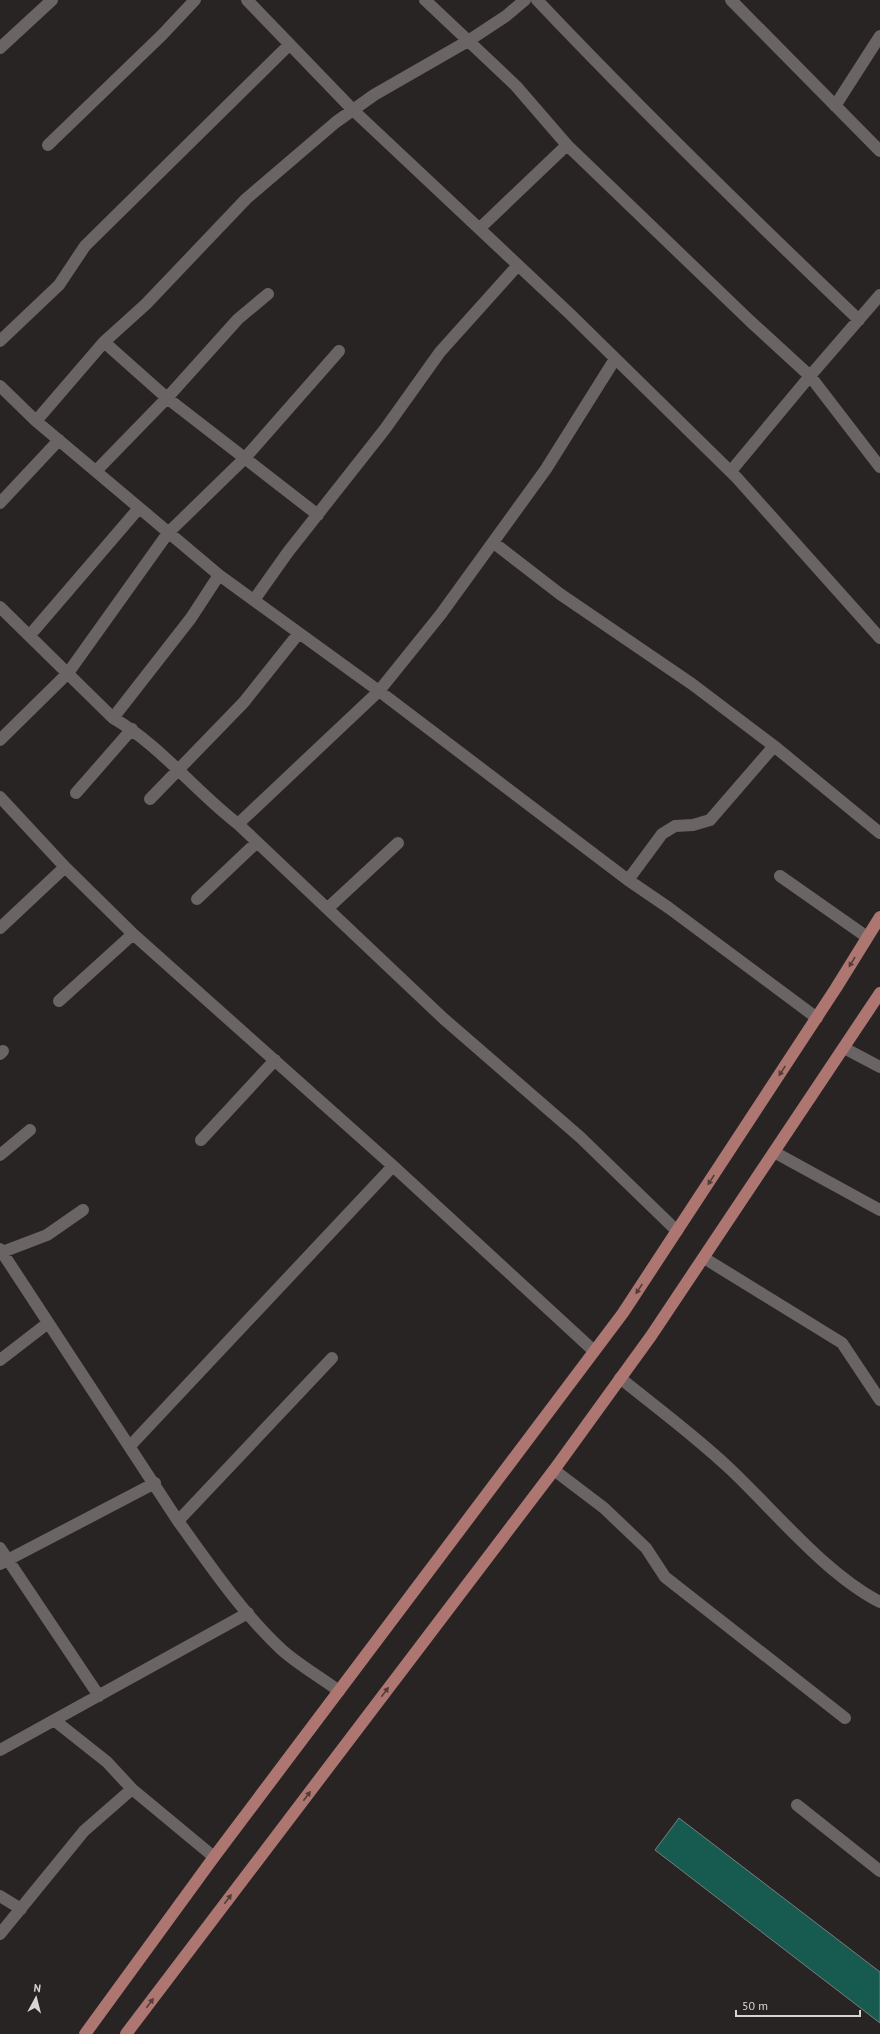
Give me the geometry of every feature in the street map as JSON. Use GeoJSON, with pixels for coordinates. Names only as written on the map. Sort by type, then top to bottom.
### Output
{"type":"FeatureCollection","features":[{"type":"Feature","properties":{"kind":"main road"},"geometry":{"type":"LineString","coordinates":[[85,2034],[214,1857],[623,1313],[817,1018],[880,917]]}},
{"type":"Feature","properties":{"kind":"main road"},"geometry":{"type":"LineString","coordinates":[[126,2034],[554,1470],[651,1336],[880,993]]}},
{"type":"Feature","properties":{"kind":"street"},"geometry":{"type":"LineString","coordinates":[[0,48],[52,0]]}},
{"type":"Feature","properties":{"kind":"street"},"geometry":{"type":"LineString","coordinates":[[48,145],[162,35],[195,0]]}},
{"type":"Feature","properties":{"kind":"street"},"geometry":{"type":"LineString","coordinates":[[247,0],[353,110],[480,228],[730,471],[880,638]]}},
{"type":"Feature","properties":{"kind":"street"},"geometry":{"type":"LineString","coordinates":[[425,0],[516,86],[567,145],[750,321],[810,376],[880,467]]}},
{"type":"Feature","properties":{"kind":"street"},"geometry":{"type":"LineString","coordinates":[[36,421],[104,342],[146,304],[246,199],[336,122],[374,95],[468,41],[506,16],[525,0]]}},
{"type":"Feature","properties":{"kind":"street"},"geometry":{"type":"LineString","coordinates":[[537,0],[710,178],[859,320]]}},
{"type":"Feature","properties":{"kind":"street"},"geometry":{"type":"LineString","coordinates":[[731,0],[880,151]]}},
{"type":"Feature","properties":{"kind":"street"},"geometry":{"type":"LineString","coordinates":[[835,106],[880,36]]}},
{"type":"Feature","properties":{"kind":"street"},"geometry":{"type":"LineString","coordinates":[[0,341],[59,285],[86,246],[289,45]]}},
{"type":"Feature","properties":{"kind":"street"},"geometry":{"type":"LineString","coordinates":[[480,228],[567,145]]}},
{"type":"Feature","properties":{"kind":"street"},"geometry":{"type":"LineString","coordinates":[[254,600],[288,552],[385,429],[440,352],[518,265]]}},
{"type":"Feature","properties":{"kind":"street"},"geometry":{"type":"LineString","coordinates":[[96,471],[167,398],[238,320],[268,294]]}},
{"type":"Feature","properties":{"kind":"street"},"geometry":{"type":"LineString","coordinates":[[730,471],[880,295]]}},
{"type":"Feature","properties":{"kind":"street"},"geometry":{"type":"LineString","coordinates":[[104,342],[167,398],[318,515]]}},
{"type":"Feature","properties":{"kind":"street"},"geometry":{"type":"LineString","coordinates":[[0,740],[68,673],[168,534],[245,458],[339,351]]}},
{"type":"Feature","properties":{"kind":"street"},"geometry":{"type":"LineString","coordinates":[[238,824],[379,691],[441,614],[494,543],[546,469],[615,358]]}},
{"type":"Feature","properties":{"kind":"street"},"geometry":{"type":"LineString","coordinates":[[0,386],[36,421],[168,534],[219,575],[379,691],[628,880],[669,908],[817,1018]]}},
{"type":"Feature","properties":{"kind":"street"},"geometry":{"type":"LineString","coordinates":[[0,503],[59,440]]}},
{"type":"Feature","properties":{"kind":"street"},"geometry":{"type":"LineString","coordinates":[[30,635],[139,508]]}},
{"type":"Feature","properties":{"kind":"street"},"geometry":{"type":"LineString","coordinates":[[494,543],[560,594],[692,684],[774,746],[880,833]]}},
{"type":"Feature","properties":{"kind":"street"},"geometry":{"type":"LineString","coordinates":[[113,718],[191,618],[219,575]]}},
{"type":"Feature","properties":{"kind":"street"},"geometry":{"type":"LineString","coordinates":[[0,607],[113,718],[132,729],[215,806],[238,824],[444,1019],[580,1137],[677,1231]]}},
{"type":"Feature","properties":{"kind":"street"},"geometry":{"type":"LineString","coordinates":[[150,799],[244,702],[299,634]]}},
{"type":"Feature","properties":{"kind":"street"},"geometry":{"type":"LineString","coordinates":[[76,793],[132,729]]}},
{"type":"Feature","properties":{"kind":"street"},"geometry":{"type":"LineString","coordinates":[[628,880],[662,834],[675,826],[693,825],[710,820],[774,746]]}},
{"type":"Feature","properties":{"kind":"street"},"geometry":{"type":"LineString","coordinates":[[0,797],[65,867],[133,934],[393,1166],[594,1351]]}},
{"type":"Feature","properties":{"kind":"street"},"geometry":{"type":"LineString","coordinates":[[197,900],[257,842]]}},
{"type":"Feature","properties":{"kind":"street"},"geometry":{"type":"LineString","coordinates":[[328,908],[398,843]]}},
{"type":"Feature","properties":{"kind":"street"},"geometry":{"type":"LineString","coordinates":[[0,928],[65,867]]}},
{"type":"Feature","properties":{"kind":"street"},"geometry":{"type":"LineString","coordinates":[[780,876],[867,937]]}},
{"type":"Feature","properties":{"kind":"street"},"geometry":{"type":"LineString","coordinates":[[59,1001],[133,934]]}},
{"type":"Feature","properties":{"kind":"street"},"geometry":{"type":"LineString","coordinates":[[844,1048],[880,1066]]}},
{"type":"Feature","properties":{"kind":"street"},"geometry":{"type":"LineString","coordinates":[[201,1140],[274,1060]]}},
{"type":"Feature","properties":{"kind":"street"},"geometry":{"type":"LineString","coordinates":[[0,1155],[30,1130]]}},
{"type":"Feature","properties":{"kind":"street"},"geometry":{"type":"LineString","coordinates":[[774,1152],[880,1210]]}},
{"type":"Feature","properties":{"kind":"street"},"geometry":{"type":"LineString","coordinates":[[130,1446],[393,1166]]}},
{"type":"Feature","properties":{"kind":"street"},"geometry":{"type":"LineString","coordinates":[[83,1210],[47,1235],[1,1252],[178,1520],[248,1613],[282,1650],[339,1691]]}},
{"type":"Feature","properties":{"kind":"street"},"geometry":{"type":"LineString","coordinates":[[704,1258],[842,1343],[880,1400]]}},
{"type":"Feature","properties":{"kind":"street"},"geometry":{"type":"LineString","coordinates":[[0,1360],[48,1323]]}},
{"type":"Feature","properties":{"kind":"street"},"geometry":{"type":"LineString","coordinates":[[178,1520],[332,1358]]}},
{"type":"Feature","properties":{"kind":"street"},"geometry":{"type":"LineString","coordinates":[[620,1378],[727,1466],[831,1568],[866,1595],[880,1602]]}},
{"type":"Feature","properties":{"kind":"street"},"geometry":{"type":"LineString","coordinates":[[554,1470],[604,1508],[646,1548],[665,1577],[845,1718]]}},
{"type":"Feature","properties":{"kind":"street"},"geometry":{"type":"LineString","coordinates":[[4,1562],[155,1483]]}},
{"type":"Feature","properties":{"kind":"street"},"geometry":{"type":"LineString","coordinates":[[0,1548],[4,1562],[99,1696]]}},
{"type":"Feature","properties":{"kind":"street"},"geometry":{"type":"LineString","coordinates":[[0,1750],[248,1613]]}},
{"type":"Feature","properties":{"kind":"street"},"geometry":{"type":"LineString","coordinates":[[54,1720],[107,1762],[132,1790],[214,1857]]}},
{"type":"Feature","properties":{"kind":"street"},"geometry":{"type":"LineString","coordinates":[[0,1934],[84,1831],[132,1790]]}},
{"type":"Feature","properties":{"kind":"street"},"geometry":{"type":"LineString","coordinates":[[797,1805],[880,1871]]}},
{"type":"Feature","properties":{"kind":"street"},"geometry":{"type":"LineString","coordinates":[[0,1896],[21,1909]]}},
{"type":"Feature","properties":{"kind":"building"},"geometry":{"type":"Polygon","coordinates":[[[679,1818],[880,1972],[880,2023],[655,1850],[679,1818]]]}}]}
